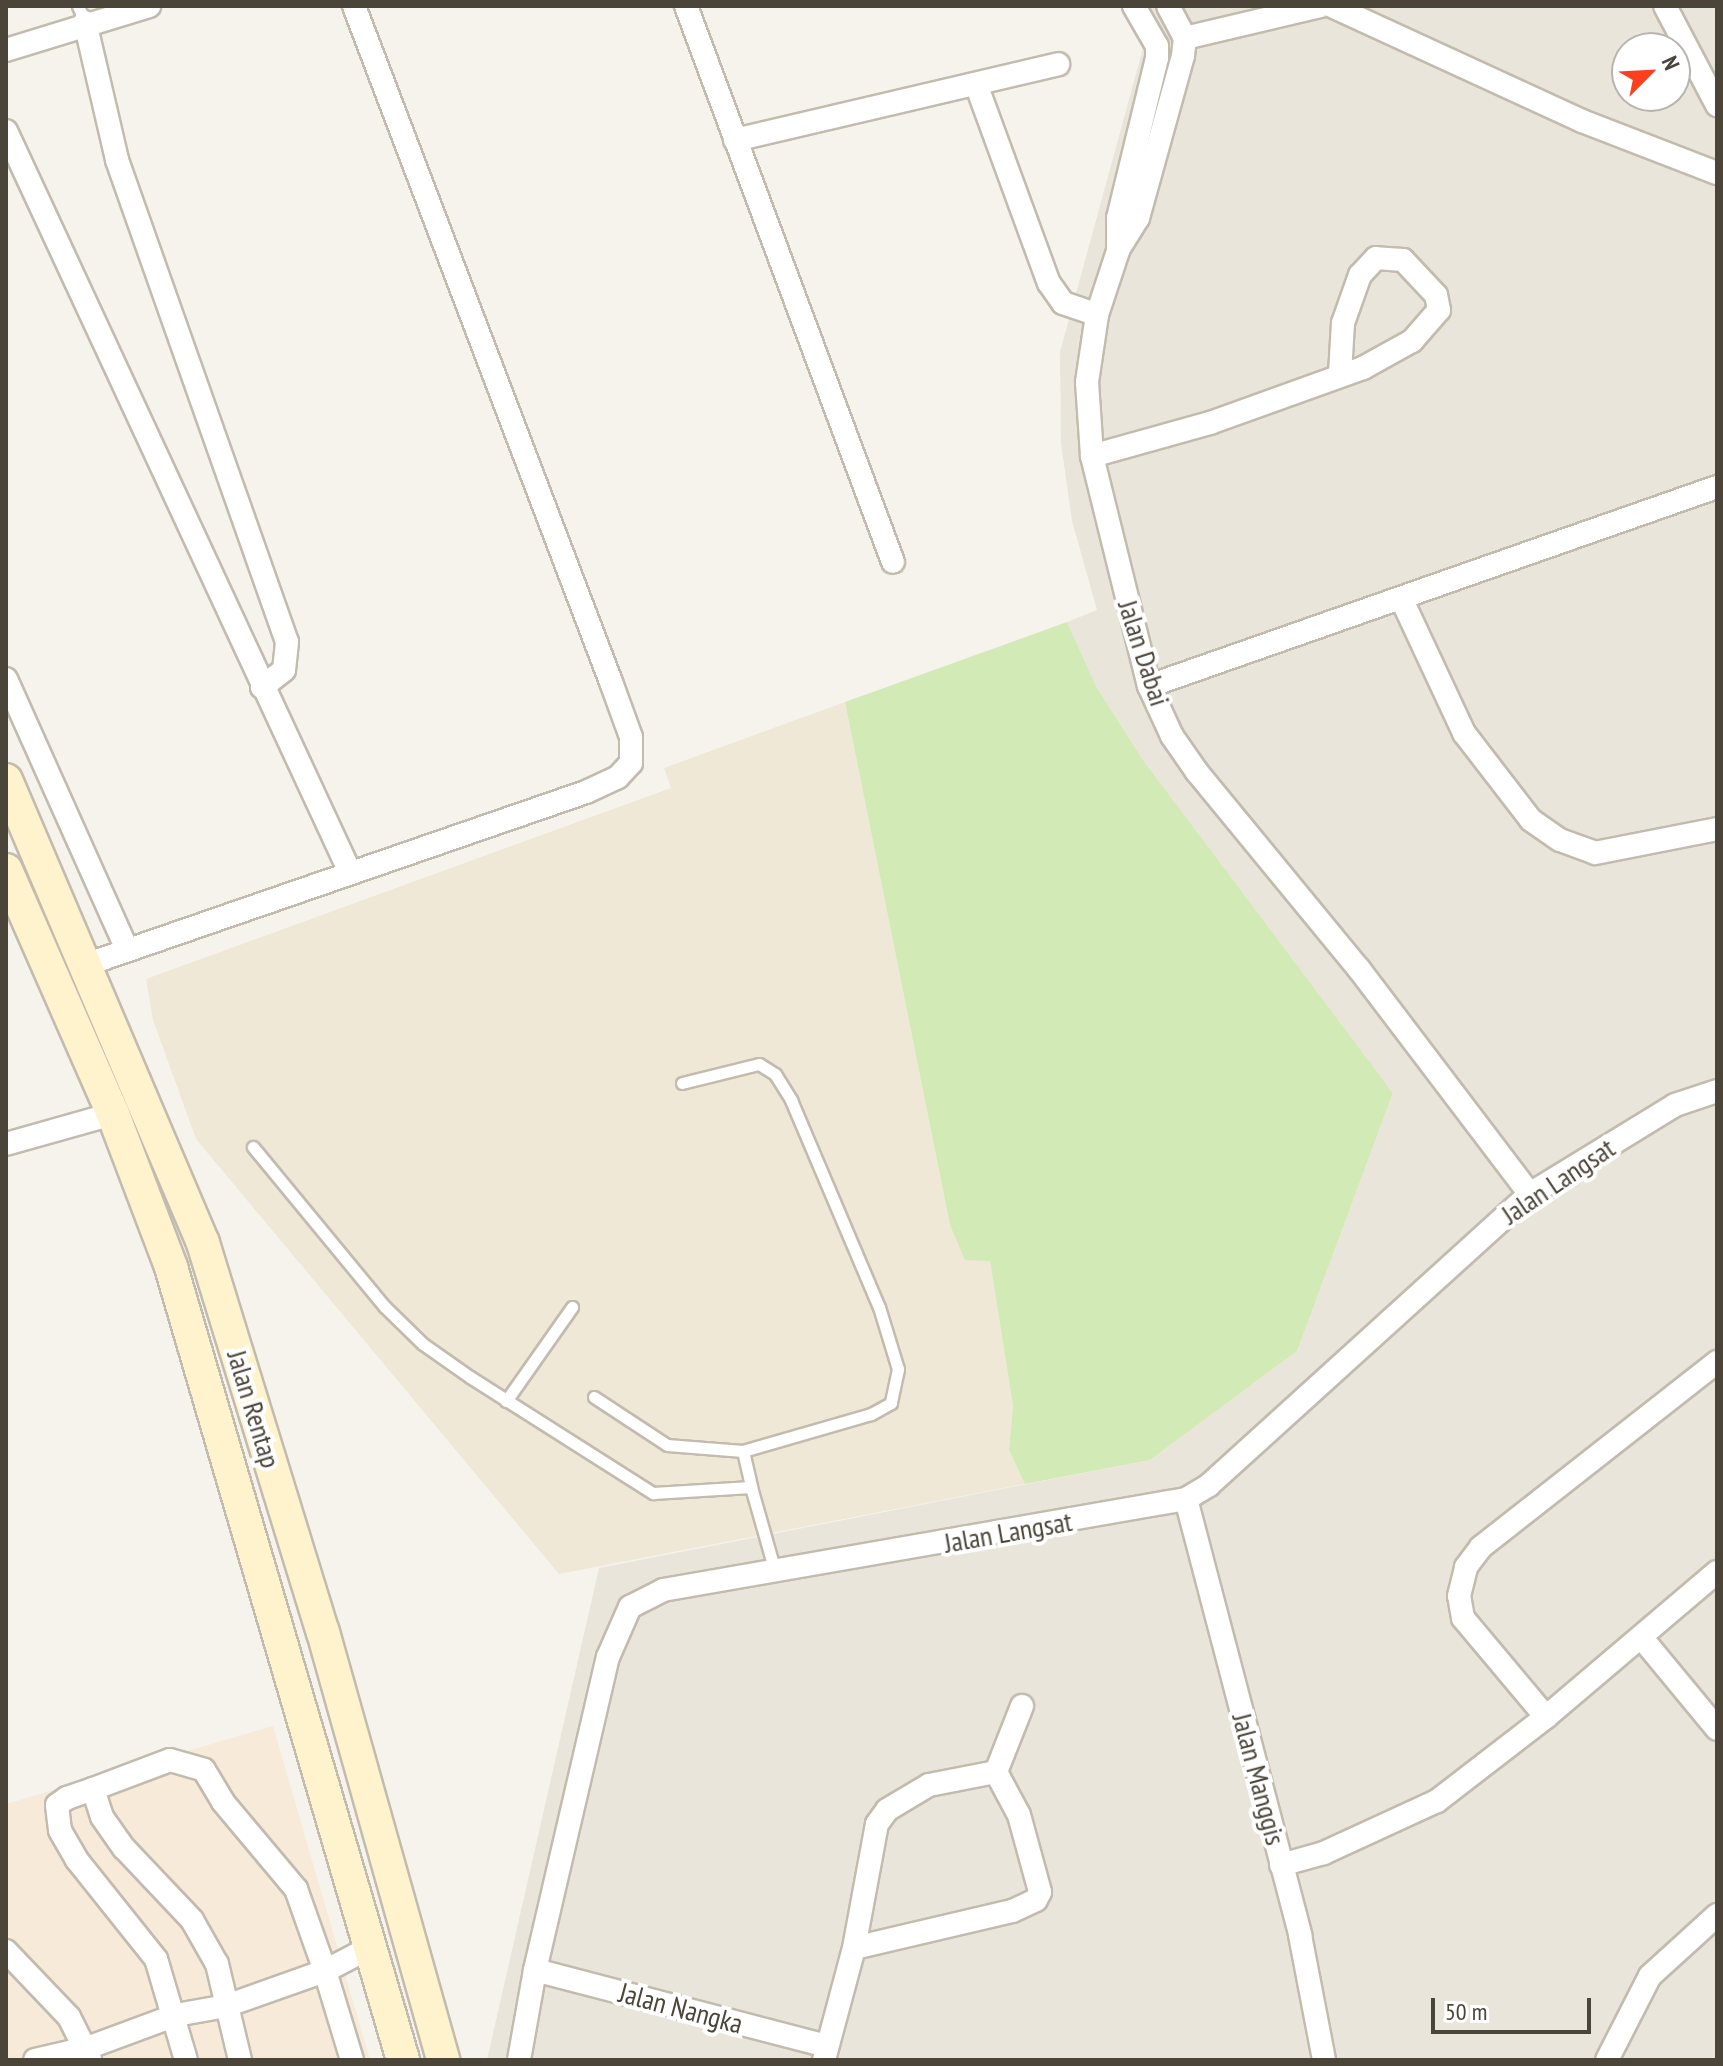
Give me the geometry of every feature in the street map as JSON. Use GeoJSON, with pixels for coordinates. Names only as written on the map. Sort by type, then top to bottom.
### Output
{"type":"FeatureCollection","features":[{"type":"Feature","properties":{"kind":"main road","name":"Jalan Rentap"},"geometry":{"type":"LineString","coordinates":[[6,780],[203,1243],[323,1632],[443,2059]]}},
{"type":"Feature","properties":{"kind":"main road","name":"Jalan Rentap"},"geometry":{"type":"LineString","coordinates":[[6,870],[113,1114],[215,1407],[373,1946],[403,2060]]}},
{"type":"Feature","properties":{"kind":"street"},"geometry":{"type":"LineString","coordinates":[[6,50],[82,14],[149,6]]}},
{"type":"Feature","properties":{"kind":"street"},"geometry":{"type":"LineString","coordinates":[[85,965],[586,792],[618,777],[631,763],[631,737],[354,6]]}},
{"type":"Feature","properties":{"kind":"street"},"geometry":{"type":"LineString","coordinates":[[686,6],[893,562]]}},
{"type":"Feature","properties":{"kind":"street","name":"Jalan Dabai"},"geometry":{"type":"LineString","coordinates":[[1134,6],[1157,46],[1157,58],[1118,218],[1118,251],[1097,315],[1087,382],[1092,456],[1149,686],[1172,736],[1197,772],[1359,969],[1530,1194]]}},
{"type":"Feature","properties":{"kind":"street"},"geometry":{"type":"LineString","coordinates":[[1118,251],[1138,218],[1185,38],[1168,6]]}},
{"type":"Feature","properties":{"kind":"street"},"geometry":{"type":"LineString","coordinates":[[1185,38],[1320,6]]}},
{"type":"Feature","properties":{"kind":"street"},"geometry":{"type":"LineString","coordinates":[[1332,6],[1582,121],[1717,173]]}},
{"type":"Feature","properties":{"kind":"street"},"geometry":{"type":"LineString","coordinates":[[1665,6],[1717,105]]}},
{"type":"Feature","properties":{"kind":"street"},"geometry":{"type":"LineString","coordinates":[[82,14],[117,160],[287,642],[284,670],[262,687]]}},
{"type":"Feature","properties":{"kind":"street"},"geometry":{"type":"LineString","coordinates":[[735,140],[1058,64]]}},
{"type":"Feature","properties":{"kind":"street"},"geometry":{"type":"LineString","coordinates":[[976,84],[1049,283],[1063,303],[1097,315]]}},
{"type":"Feature","properties":{"kind":"street"},"geometry":{"type":"LineString","coordinates":[[6,131],[350,872]]}},
{"type":"Feature","properties":{"kind":"street"},"geometry":{"type":"LineString","coordinates":[[1092,456],[1210,423],[1340,373],[1363,368],[1412,341],[1439,310],[1431,288],[1403,260],[1376,258],[1360,275],[1343,323],[1340,373]]}},
{"type":"Feature","properties":{"kind":"street"},"geometry":{"type":"LineString","coordinates":[[1149,686],[1402,600],[1717,487]]}},
{"type":"Feature","properties":{"kind":"street"},"geometry":{"type":"LineString","coordinates":[[1402,600],[1464,733],[1531,820],[1560,840],[1595,853],[1717,829]]}},
{"type":"Feature","properties":{"kind":"street"},"geometry":{"type":"LineString","coordinates":[[6,679],[127,950]]}},
{"type":"Feature","properties":{"kind":"street","name":"Jalan Langsat"},"geometry":{"type":"LineString","coordinates":[[519,2060],[535,1970],[608,1657],[630,1607],[663,1590],[1186,1499],[1209,1485],[1530,1194],[1675,1105],[1717,1091]]}},
{"type":"Feature","properties":{"kind":"street"},"geometry":{"type":"LineString","coordinates":[[6,1144],[113,1114]]}},
{"type":"Feature","properties":{"kind":"street"},"geometry":{"type":"LineString","coordinates":[[1546,1717],[1463,1618],[1459,1596],[1466,1567],[1481,1547],[1717,1362]]}},
{"type":"Feature","properties":{"kind":"street","name":"Jalan Manggis"},"geometry":{"type":"LineString","coordinates":[[1186,1499],[1320,2019],[1324,2060]]}},
{"type":"Feature","properties":{"kind":"street"},"geometry":{"type":"LineString","coordinates":[[1281,1865],[1324,1853],[1437,1801],[1546,1717],[1717,1572]]}},
{"type":"Feature","properties":{"kind":"street"},"geometry":{"type":"LineString","coordinates":[[1641,1637],[1717,1729]]}},
{"type":"Feature","properties":{"kind":"street"},"geometry":{"type":"LineString","coordinates":[[854,1948],[1012,1911],[1036,1900],[1040,1892],[1019,1815],[996,1772],[1022,1706]]}},
{"type":"Feature","properties":{"kind":"street"},"geometry":{"type":"LineString","coordinates":[[186,2060],[176,2015],[156,1959],[77,1860],[60,1830],[57,1805],[170,1760],[204,1770],[223,1802],[296,1889],[352,2060]]}},
{"type":"Feature","properties":{"kind":"street"},"geometry":{"type":"LineString","coordinates":[[826,2053],[854,1948],[870,1851],[887,1810],[929,1785],[996,1772]]}},
{"type":"Feature","properties":{"kind":"street"},"geometry":{"type":"LineString","coordinates":[[93,1789],[102,1817],[124,1848],[192,1920],[209,1947],[240,2060]]}},
{"type":"Feature","properties":{"kind":"street"},"geometry":{"type":"LineString","coordinates":[[1607,2060],[1650,1976],[1717,1915]]}},
{"type":"Feature","properties":{"kind":"street"},"geometry":{"type":"LineString","coordinates":[[35,2060],[88,2054],[176,2015],[226,2006],[325,1971],[373,1946]]}},
{"type":"Feature","properties":{"kind":"street"},"geometry":{"type":"LineString","coordinates":[[6,1951],[69,2017],[88,2054]]}},
{"type":"Feature","properties":{"kind":"street","name":"Jalan Nangka"},"geometry":{"type":"LineString","coordinates":[[535,1970],[826,2053]]}},
{"type":"Feature","properties":{"kind":"lane"},"geometry":{"type":"LineString","coordinates":[[594,1397],[667,1445],[743,1451],[871,1414],[891,1403],[898,1369],[879,1307],[791,1100],[775,1074],[759,1064],[682,1083]]}},
{"type":"Feature","properties":{"kind":"lane"},"geometry":{"type":"LineString","coordinates":[[253,1147],[384,1306],[423,1344],[506,1401],[653,1493],[751,1487]]}},
{"type":"Feature","properties":{"kind":"lane"},"geometry":{"type":"LineString","coordinates":[[506,1401],[572,1307]]}},
{"type":"Feature","properties":{"kind":"lane"},"geometry":{"type":"LineString","coordinates":[[743,1451],[775,1572]]}},
{"type":"Feature","properties":{"kind":"shaded area"},"geometry":{"type":"Polygon","coordinates":[[[1144,6],[1717,6],[1717,2060],[487,2060],[599,1568],[1150,1460],[1297,1351],[1393,1093],[1143,760],[1096,686],[1067,622],[1097,610],[1072,521],[1061,443],[1060,352],[1151,19],[1144,6]]]}},
{"type":"Feature","properties":{"kind":"shaded area"},"geometry":{"type":"Polygon","coordinates":[[[845,702],[950,1225],[990,1261],[1013,1406],[1009,1450],[1025,1484],[559,1574],[196,1139],[153,1020],[146,979],[671,788],[664,768],[845,702]]]}},
{"type":"Feature","properties":{"kind":"shaded area"},"geometry":{"type":"Polygon","coordinates":[[[273,1726],[370,2060],[6,2060],[6,1804],[273,1726]]]}},
{"type":"Feature","properties":{"kind":"green space"},"geometry":{"type":"Polygon","coordinates":[[[1067,622],[1096,686],[1143,760],[1393,1093],[1297,1351],[1150,1460],[1025,1484],[1009,1450],[1013,1406],[990,1261],[965,1260],[950,1225],[845,702],[1067,622]]]}}]}
